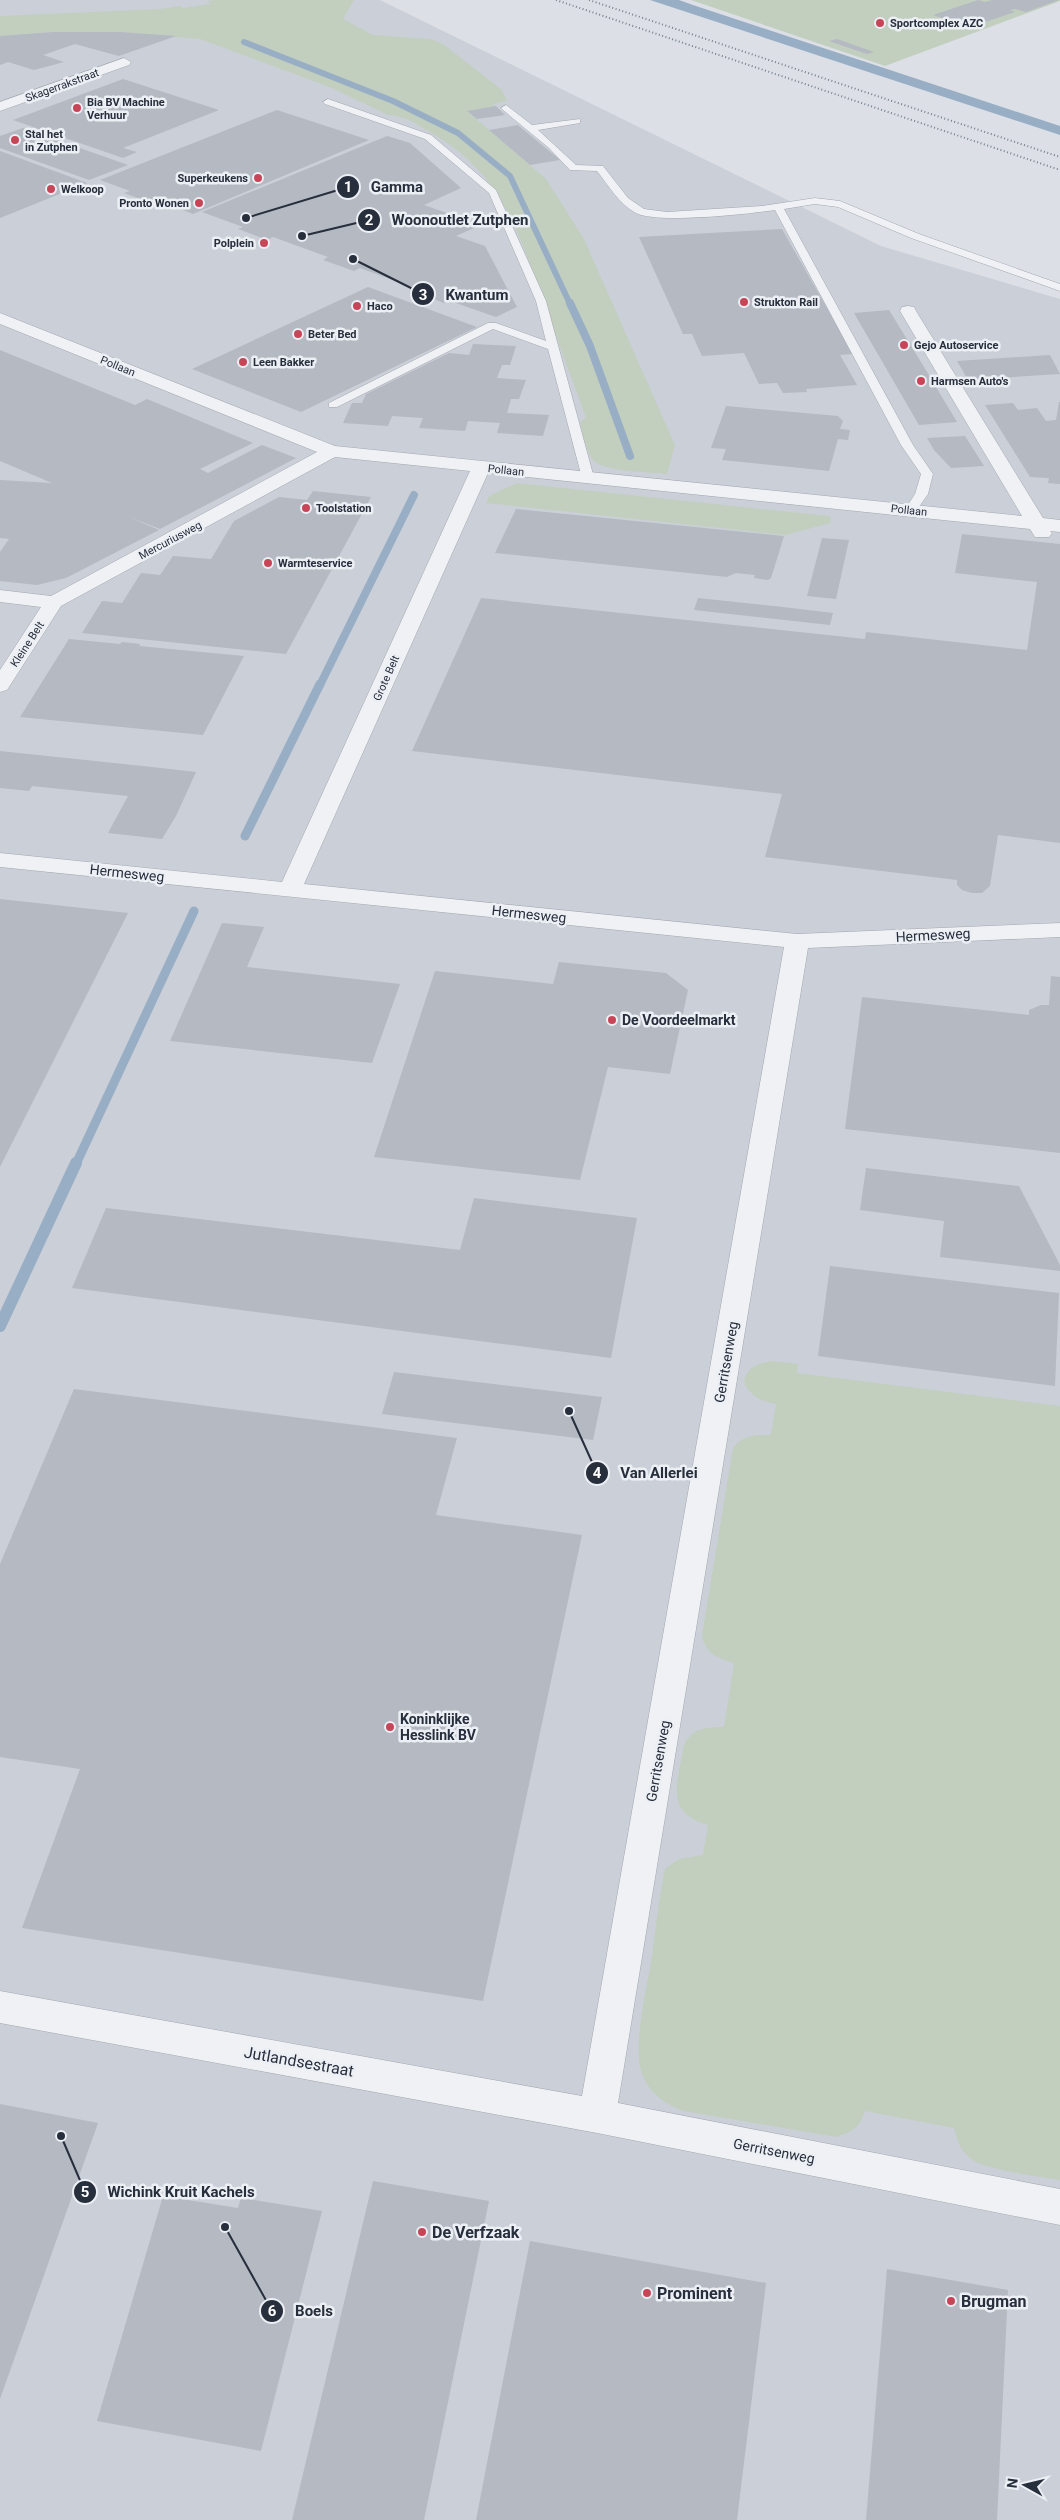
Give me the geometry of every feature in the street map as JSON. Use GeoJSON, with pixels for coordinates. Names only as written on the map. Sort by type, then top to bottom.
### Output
{"type":"FeatureCollection","features":[{"type":"Feature","properties":{"kind":"street","name":"Skagerrakstraat"},"geometry":{"type":"LineString","coordinates":[[0,107],[124,62]]}},
{"type":"Feature","properties":{"kind":"street"},"geometry":{"type":"LineString","coordinates":[[908,311],[1039,528]]}},
{"type":"Feature","properties":{"kind":"street","name":"Pollaan"},"geometry":{"type":"LineString","coordinates":[[0,318],[332,451],[481,468],[910,510],[1039,528],[1060,526]]}},
{"type":"Feature","properties":{"kind":"street","name":"Mercuriusweg"},"geometry":{"type":"LineString","coordinates":[[54,602],[332,451]]}},
{"type":"Feature","properties":{"kind":"street","name":"Grote Belt"},"geometry":{"type":"LineString","coordinates":[[290,889],[481,468]]}},
{"type":"Feature","properties":{"kind":"street"},"geometry":{"type":"LineString","coordinates":[[0,596],[54,602]]}},
{"type":"Feature","properties":{"kind":"street","name":"Kleine Belt"},"geometry":{"type":"LineString","coordinates":[[0,686],[54,602]]}},
{"type":"Feature","properties":{"kind":"street","name":"Hermesweg"},"geometry":{"type":"LineString","coordinates":[[0,860],[797,942],[1060,930]]}},
{"type":"Feature","properties":{"kind":"street","name":"Gerritsenweg"},"geometry":{"type":"LineString","coordinates":[[797,942],[597,2116],[1060,2207]]}},
{"type":"Feature","properties":{"kind":"street","name":"Jutlandsestraat"},"geometry":{"type":"LineString","coordinates":[[0,2007],[597,2116]]}},
{"type":"Feature","properties":{"kind":"lane"},"geometry":{"type":"LineString","coordinates":[[328,102],[428,136],[494,192],[541,301],[588,478]]}},
{"type":"Feature","properties":{"kind":"lane"},"geometry":{"type":"LineString","coordinates":[[506,108],[575,169],[600,168],[624,200],[641,212],[667,215],[778,207],[815,201],[840,204],[907,233],[1060,288]]}},
{"type":"Feature","properties":{"kind":"lane"},"geometry":{"type":"LineString","coordinates":[[530,128],[578,121]]}},
{"type":"Feature","properties":{"kind":"lane"},"geometry":{"type":"LineString","coordinates":[[778,207],[907,445],[927,474],[926,485],[918,502],[910,510]]}},
{"type":"Feature","properties":{"kind":"lane"},"geometry":{"type":"LineString","coordinates":[[333,404],[492,325],[553,347]]}},
{"type":"Feature","properties":{"kind":"shaded area"},"geometry":{"type":"Polygon","coordinates":[[[0,0],[380,0],[881,246],[1060,299],[1060,2520],[0,2520],[0,0]]]}},
{"type":"Feature","properties":{"kind":"green space"},"geometry":{"type":"Polygon","coordinates":[[[354,0],[343,19],[373,35],[430,39],[443,44],[502,90],[507,101],[492,104],[496,106],[467,111],[546,179],[584,239],[675,445],[667,474],[605,467],[592,459],[586,446],[580,422],[586,418],[534,274],[514,226],[490,184],[474,165],[454,148],[430,132],[410,120],[388,115],[332,88],[200,39],[120,32],[53,32],[0,36],[0,16],[159,9],[180,6],[183,8],[210,4],[208,1],[354,0]]]}},
{"type":"Feature","properties":{"kind":"green space","name":"Sportcomplex AZC"},"geometry":{"type":"Polygon","coordinates":[[[691,0],[1060,0],[1060,1],[885,66],[691,0]]]}},
{"type":"Feature","properties":{"kind":"green space"},"geometry":{"type":"Polygon","coordinates":[[[517,483],[829,516],[831,519],[830,523],[786,535],[486,503],[489,496],[517,483]]]}},
{"type":"Feature","properties":{"kind":"green space"},"geometry":{"type":"Polygon","coordinates":[[[772,1361],[798,1364],[797,1373],[1060,1406],[1060,2180],[1000,2170],[978,2163],[970,2158],[961,2148],[954,2128],[865,2111],[861,2121],[855,2128],[836,2137],[684,2111],[659,2097],[649,2087],[642,2074],[639,2062],[639,2033],[665,1869],[679,1859],[703,1855],[708,1825],[684,1812],[679,1803],[677,1783],[684,1745],[687,1739],[696,1732],[706,1728],[724,1727],[734,1663],[718,1657],[709,1651],[702,1635],[733,1448],[745,1438],[771,1435],[776,1404],[756,1397],[744,1381],[751,1369],[772,1361]]]}},
{"type":"Feature","properties":{"kind":"water"},"geometry":{"type":"Polygon","coordinates":[[[650,0],[679,0],[1060,126],[1060,135],[650,0]]]}},
{"type":"Feature","properties":{"kind":"building"},"geometry":{"type":"Polygon","coordinates":[[[978,0],[985,2],[992,0],[1059,0],[1026,12],[1015,9],[1010,10],[1015,12],[970,27],[933,15],[978,0]]]}},
{"type":"Feature","properties":{"kind":"building"},"geometry":{"type":"Polygon","coordinates":[[[53,32],[120,32],[176,36],[119,56],[75,44],[43,55],[64,62],[34,70],[8,62],[0,65],[0,36],[53,32]]]}},
{"type":"Feature","properties":{"kind":"building"},"geometry":{"type":"Polygon","coordinates":[[[837,39],[874,52],[867,54],[829,41],[837,39]]]}},
{"type":"Feature","properties":{"kind":"building"},"geometry":{"type":"Polygon","coordinates":[[[123,79],[219,110],[123,148],[137,152],[123,158],[13,120],[123,79]]]}},
{"type":"Feature","properties":{"kind":"building"},"geometry":{"type":"Polygon","coordinates":[[[496,106],[505,115],[477,119],[467,111],[496,106]]]}},
{"type":"Feature","properties":{"kind":"building"},"geometry":{"type":"Polygon","coordinates":[[[277,110],[369,140],[193,214],[163,202],[157,205],[124,193],[130,191],[100,180],[277,110]]]}},
{"type":"Feature","properties":{"kind":"building"},"geometry":{"type":"Polygon","coordinates":[[[518,125],[560,160],[530,165],[489,130],[518,125]]]}},
{"type":"Feature","properties":{"kind":"building"},"geometry":{"type":"Polygon","coordinates":[[[23,128],[128,165],[89,180],[0,148],[0,136],[23,128]]]}},
{"type":"Feature","properties":{"kind":"building"},"geometry":{"type":"Polygon","coordinates":[[[387,136],[410,143],[461,188],[424,205],[481,225],[456,236],[485,246],[517,307],[496,317],[450,301],[444,303],[412,291],[417,289],[360,268],[354,271],[323,260],[328,257],[273,237],[267,240],[238,229],[243,227],[202,212],[387,136]]]}},
{"type":"Feature","properties":{"kind":"building"},"geometry":{"type":"Polygon","coordinates":[[[0,151],[87,183],[0,218],[0,151]]]}},
{"type":"Feature","properties":{"kind":"building"},"geometry":{"type":"Polygon","coordinates":[[[782,229],[853,354],[840,355],[857,385],[806,389],[807,392],[783,393],[777,383],[759,384],[744,353],[702,356],[692,334],[683,334],[639,237],[782,229]]]}},
{"type":"Feature","properties":{"kind":"building"},"geometry":{"type":"Polygon","coordinates":[[[368,287],[477,327],[301,412],[192,369],[368,287]]]}},
{"type":"Feature","properties":{"kind":"building"},"geometry":{"type":"Polygon","coordinates":[[[889,310],[957,422],[919,425],[854,313],[889,310]]]}},
{"type":"Feature","properties":{"kind":"building"},"geometry":{"type":"Polygon","coordinates":[[[473,344],[516,346],[510,365],[502,365],[497,378],[526,380],[519,399],[511,399],[507,413],[549,415],[543,436],[497,433],[500,423],[468,421],[465,431],[419,428],[423,418],[392,416],[388,426],[343,423],[352,403],[362,403],[366,394],[449,353],[469,355],[473,344]]]}},
{"type":"Feature","properties":{"kind":"building"},"geometry":{"type":"Polygon","coordinates":[[[0,350],[135,405],[147,399],[253,443],[200,469],[208,473],[262,445],[296,458],[160,529],[129,517],[159,530],[66,578],[37,585],[0,581],[0,552],[9,539],[0,538],[0,480],[52,483],[0,461],[0,350]]]}},
{"type":"Feature","properties":{"kind":"building"},"geometry":{"type":"Polygon","coordinates":[[[1050,355],[1060,374],[968,380],[957,361],[1050,355]]]}},
{"type":"Feature","properties":{"kind":"building"},"geometry":{"type":"Polygon","coordinates":[[[1059,402],[1060,484],[1048,483],[1049,478],[1030,477],[985,405],[1013,403],[1018,410],[1037,408],[1046,421],[1056,420],[1059,402]]]}},
{"type":"Feature","properties":{"kind":"building"},"geometry":{"type":"Polygon","coordinates":[[[726,406],[838,416],[843,421],[840,429],[850,430],[848,440],[838,439],[829,471],[722,460],[726,449],[711,448],[726,406]]]}},
{"type":"Feature","properties":{"kind":"building"},"geometry":{"type":"Polygon","coordinates":[[[965,436],[984,466],[951,468],[934,450],[927,438],[965,436]]]}},
{"type":"Feature","properties":{"kind":"building"},"geometry":{"type":"Polygon","coordinates":[[[313,491],[371,497],[286,654],[82,633],[102,601],[122,603],[141,573],[160,575],[173,556],[211,559],[234,521],[279,497],[307,500],[313,491]]]}},
{"type":"Feature","properties":{"kind":"building"},"geometry":{"type":"Polygon","coordinates":[[[516,509],[784,536],[771,578],[768,580],[754,578],[755,575],[736,573],[727,577],[495,553],[516,509]]]}},
{"type":"Feature","properties":{"kind":"building"},"geometry":{"type":"Polygon","coordinates":[[[962,534],[1060,544],[1060,843],[998,835],[990,886],[982,893],[962,890],[957,885],[957,880],[765,857],[782,794],[412,751],[481,598],[865,639],[866,632],[1027,650],[1037,582],[955,573],[962,534]]]}},
{"type":"Feature","properties":{"kind":"building"},"geometry":{"type":"Polygon","coordinates":[[[822,538],[849,540],[836,599],[807,596],[822,538]]]}},
{"type":"Feature","properties":{"kind":"building"},"geometry":{"type":"Polygon","coordinates":[[[698,598],[833,613],[830,625],[694,610],[698,598]]]}},
{"type":"Feature","properties":{"kind":"building"},"geometry":{"type":"Polygon","coordinates":[[[69,639],[120,644],[122,642],[140,644],[139,646],[244,656],[203,735],[20,717],[69,639]]]}},
{"type":"Feature","properties":{"kind":"building"},"geometry":{"type":"Polygon","coordinates":[[[0,751],[196,772],[176,816],[162,839],[108,833],[128,796],[32,786],[29,791],[0,788],[0,751]]]}},
{"type":"Feature","properties":{"kind":"building"},"geometry":{"type":"Polygon","coordinates":[[[0,899],[128,913],[0,1167],[0,899]]]}},
{"type":"Feature","properties":{"kind":"building"},"geometry":{"type":"Polygon","coordinates":[[[222,923],[264,927],[247,967],[400,984],[372,1063],[170,1041],[222,923]]]}},
{"type":"Feature","properties":{"kind":"building"},"geometry":{"type":"Polygon","coordinates":[[[559,962],[666,973],[688,990],[670,1074],[608,1067],[580,1180],[374,1157],[435,971],[553,984],[559,962]]]}},
{"type":"Feature","properties":{"kind":"building"},"geometry":{"type":"Polygon","coordinates":[[[1051,976],[1060,977],[1060,1153],[845,1129],[862,997],[1029,1015],[1029,1010],[1041,1005],[1049,1005],[1051,976]]]}},
{"type":"Feature","properties":{"kind":"building"},"geometry":{"type":"Polygon","coordinates":[[[866,1168],[1019,1186],[1060,1265],[1060,1271],[940,1257],[944,1221],[860,1210],[866,1168]]]}},
{"type":"Feature","properties":{"kind":"building"},"geometry":{"type":"Polygon","coordinates":[[[474,1198],[637,1218],[611,1358],[72,1288],[106,1208],[460,1250],[474,1198]]]}},
{"type":"Feature","properties":{"kind":"building"},"geometry":{"type":"Polygon","coordinates":[[[830,1266],[1059,1293],[1055,1386],[818,1356],[830,1266]]]}},
{"type":"Feature","properties":{"kind":"building"},"geometry":{"type":"Polygon","coordinates":[[[394,1372],[602,1397],[593,1440],[382,1414],[394,1372]]]}},
{"type":"Feature","properties":{"kind":"building"},"geometry":{"type":"Polygon","coordinates":[[[74,1389],[457,1438],[436,1515],[582,1535],[483,2001],[22,1928],[80,1769],[0,1757],[0,1564],[74,1389]]]}},
{"type":"Feature","properties":{"kind":"building"},"geometry":{"type":"Polygon","coordinates":[[[0,2104],[98,2123],[0,2399],[0,2104]]]}},
{"type":"Feature","properties":{"kind":"building"},"geometry":{"type":"Polygon","coordinates":[[[373,2181],[489,2201],[424,2520],[292,2520],[373,2181]]]}},
{"type":"Feature","properties":{"kind":"building"},"geometry":{"type":"Polygon","coordinates":[[[163,2196],[238,2208],[241,2198],[322,2211],[261,2451],[97,2421],[163,2196]]]}},
{"type":"Feature","properties":{"kind":"building"},"geometry":{"type":"Polygon","coordinates":[[[530,2241],[766,2283],[737,2520],[476,2520],[530,2241]]]}},
{"type":"Feature","properties":{"kind":"building"},"geometry":{"type":"Polygon","coordinates":[[[887,2269],[1008,2290],[997,2520],[866,2520],[887,2269]]]}},
{"type":"Feature","properties":{"kind":"waterway"},"geometry":{"type":"LineString","coordinates":[[244,42],[393,101],[458,133],[510,176],[570,304]]}},
{"type":"Feature","properties":{"kind":"waterway"},"geometry":{"type":"LineString","coordinates":[[570,303],[590,346],[630,456]]}},
{"type":"Feature","properties":{"kind":"waterway"},"geometry":{"type":"LineString","coordinates":[[320,685],[414,495]]}},
{"type":"Feature","properties":{"kind":"waterway"},"geometry":{"type":"LineString","coordinates":[[245,836],[320,684]]}},
{"type":"Feature","properties":{"kind":"waterway"},"geometry":{"type":"LineString","coordinates":[[76,1164],[194,911]]}},
{"type":"Feature","properties":{"kind":"waterway"},"geometry":{"type":"LineString","coordinates":[[0,1326],[76,1163]]}},
{"type":"Feature","properties":{"kind":"railway"},"geometry":{"type":"LineString","coordinates":[[556,0],[1060,170]]}},
{"type":"Feature","properties":{"kind":"railway"},"geometry":{"type":"LineString","coordinates":[[589,0],[1060,157]]}},
{"type":"Feature","properties":{"kind":"place","name":"Sportcomplex AZC"},"geometry":{"type":"Point","coordinates":[880,23]}},
{"type":"Feature","properties":{"kind":"place","name":"Bia BV Machine Verhuur"},"geometry":{"type":"Point","coordinates":[77,108]}},
{"type":"Feature","properties":{"kind":"place","name":"Stal het in Zutphen"},"geometry":{"type":"Point","coordinates":[15,140]}},
{"type":"Feature","properties":{"kind":"place","name":"Superkeukens"},"geometry":{"type":"Point","coordinates":[258,178]}},
{"type":"Feature","properties":{"kind":"place","name":"Welkoop"},"geometry":{"type":"Point","coordinates":[51,189]}},
{"type":"Feature","properties":{"kind":"place","name":"Pronto Wonen"},"geometry":{"type":"Point","coordinates":[199,203]}},
{"type":"Feature","properties":{"kind":"place","name":"Gamma"},"geometry":{"type":"Point","coordinates":[246,218]}},
{"type":"Feature","properties":{"kind":"place","name":"Woonoutlet Zutphen"},"geometry":{"type":"Point","coordinates":[302,236]}},
{"type":"Feature","properties":{"kind":"place","name":"Polplein"},"geometry":{"type":"Point","coordinates":[264,243]}},
{"type":"Feature","properties":{"kind":"place","name":"Kwantum"},"geometry":{"type":"Point","coordinates":[353,259]}},
{"type":"Feature","properties":{"kind":"place","name":"Strukton Rail"},"geometry":{"type":"Point","coordinates":[744,302]}},
{"type":"Feature","properties":{"kind":"place","name":"Haco"},"geometry":{"type":"Point","coordinates":[357,306]}},
{"type":"Feature","properties":{"kind":"place","name":"Beter Bed"},"geometry":{"type":"Point","coordinates":[298,334]}},
{"type":"Feature","properties":{"kind":"place","name":"Gejo Autoservice"},"geometry":{"type":"Point","coordinates":[904,345]}},
{"type":"Feature","properties":{"kind":"place","name":"Leen Bakker"},"geometry":{"type":"Point","coordinates":[243,362]}},
{"type":"Feature","properties":{"kind":"place","name":"Harmsen Auto's"},"geometry":{"type":"Point","coordinates":[921,381]}},
{"type":"Feature","properties":{"kind":"place","name":"Toolstation"},"geometry":{"type":"Point","coordinates":[306,508]}},
{"type":"Feature","properties":{"kind":"place","name":"Warmteservice"},"geometry":{"type":"Point","coordinates":[268,563]}},
{"type":"Feature","properties":{"kind":"place","name":"De Voordeelmarkt"},"geometry":{"type":"Point","coordinates":[612,1020]}},
{"type":"Feature","properties":{"kind":"place","name":"Van Allerlei"},"geometry":{"type":"Point","coordinates":[569,1411]}},
{"type":"Feature","properties":{"kind":"place","name":"Koninklijke Hesslink BV"},"geometry":{"type":"Point","coordinates":[390,1727]}},
{"type":"Feature","properties":{"kind":"place","name":"Wichink Kruit Kachels"},"geometry":{"type":"Point","coordinates":[61,2136]}},
{"type":"Feature","properties":{"kind":"place","name":"Boels"},"geometry":{"type":"Point","coordinates":[225,2227]}},
{"type":"Feature","properties":{"kind":"place","name":"De Verfzaak"},"geometry":{"type":"Point","coordinates":[422,2232]}},
{"type":"Feature","properties":{"kind":"place","name":"Prominent"},"geometry":{"type":"Point","coordinates":[647,2293]}},
{"type":"Feature","properties":{"kind":"place","name":"Brugman"},"geometry":{"type":"Point","coordinates":[951,2301]}}]}
